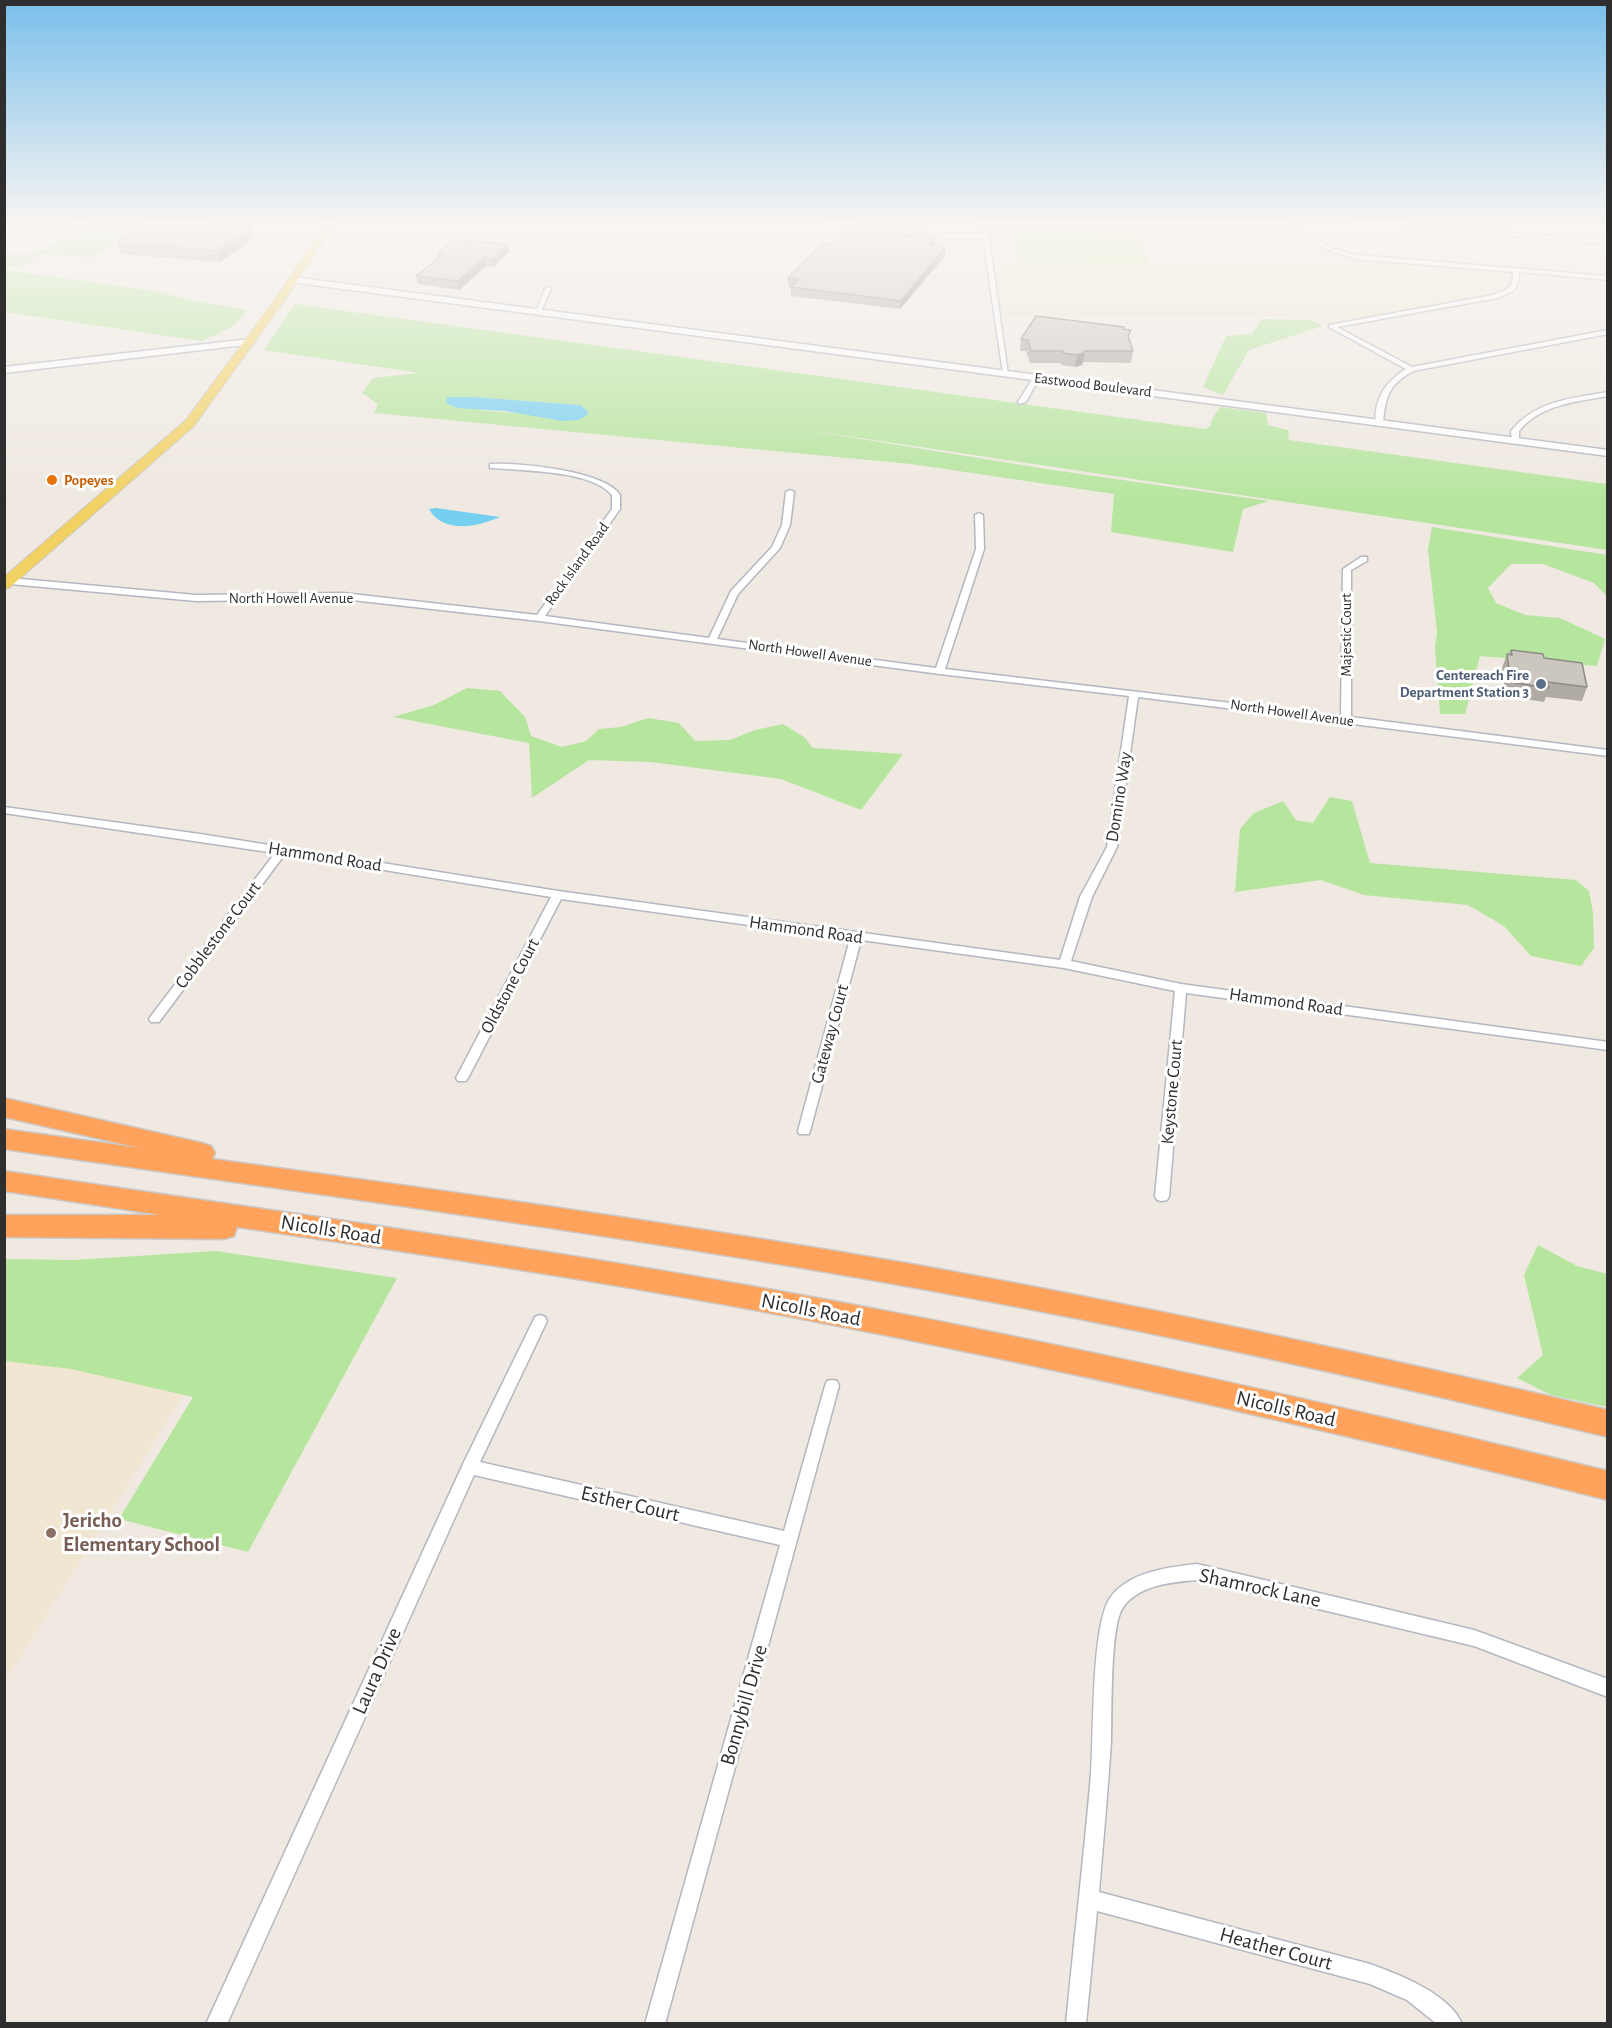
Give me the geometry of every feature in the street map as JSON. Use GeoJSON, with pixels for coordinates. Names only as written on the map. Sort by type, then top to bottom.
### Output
{"type":"FeatureCollection","features":[{"type":"Feature","properties":{"kind":"highway"},"geometry":{"type":"LineString","coordinates":[[4,1107],[226,1158],[332,1186]]}},
{"type":"Feature","properties":{"kind":"highway"},"geometry":{"type":"LineString","coordinates":[[4,1139],[703,1241],[959,1285],[1249,1342],[1608,1424]]}},
{"type":"Feature","properties":{"kind":"highway","name":"Nicolls Road"},"geometry":{"type":"LineString","coordinates":[[4,1181],[389,1239],[768,1301],[1058,1358],[1360,1425],[1608,1486]]}},
{"type":"Feature","properties":{"kind":"highway"},"geometry":{"type":"LineString","coordinates":[[4,1226],[176,1226],[389,1239]]}},
{"type":"Feature","properties":{"kind":"main road"},"geometry":{"type":"LineString","coordinates":[[7,583],[190,423],[210,399],[266,318]]}},
{"type":"Feature","properties":{"kind":"street","name":"Eastwood Boulevard"},"geometry":{"type":"LineString","coordinates":[[588,318],[1608,453]]}},
{"type":"Feature","properties":{"kind":"street"},"geometry":{"type":"LineString","coordinates":[[998,318],[1006,373]]}},
{"type":"Feature","properties":{"kind":"street"},"geometry":{"type":"LineString","coordinates":[[1378,318],[1331,326],[1411,369]]}},
{"type":"Feature","properties":{"kind":"street"},"geometry":{"type":"LineString","coordinates":[[1379,422],[1385,389],[1394,379],[1411,369],[1608,332]]}},
{"type":"Feature","properties":{"kind":"street"},"geometry":{"type":"LineString","coordinates":[[4,370],[249,342]]}},
{"type":"Feature","properties":{"kind":"street"},"geometry":{"type":"LineString","coordinates":[[1022,402],[1036,378]]}},
{"type":"Feature","properties":{"kind":"street"},"geometry":{"type":"LineString","coordinates":[[1516,440],[1517,428],[1527,417],[1536,412],[1554,405],[1608,393]]}},
{"type":"Feature","properties":{"kind":"street","name":"Rock Island Road"},"geometry":{"type":"LineString","coordinates":[[493,466],[580,476],[613,490],[617,497],[616,509],[539,618]]}},
{"type":"Feature","properties":{"kind":"street"},"geometry":{"type":"LineString","coordinates":[[712,640],[734,593],[776,548],[786,525],[790,492]]}},
{"type":"Feature","properties":{"kind":"street"},"geometry":{"type":"LineString","coordinates":[[940,672],[980,549],[979,515]]}},
{"type":"Feature","properties":{"kind":"street","name":"Majestic Court"},"geometry":{"type":"LineString","coordinates":[[1346,720],[1347,569],[1364,560]]}},
{"type":"Feature","properties":{"kind":"street","name":"North Howell Avenue"},"geometry":{"type":"LineString","coordinates":[[7,583],[196,598],[343,596],[539,618],[940,672],[1134,693],[1608,753]]}},
{"type":"Feature","properties":{"kind":"street","name":"Domino Way"},"geometry":{"type":"LineString","coordinates":[[1064,964],[1086,897],[1112,847],[1134,693]]}},
{"type":"Feature","properties":{"kind":"street","name":"Hammond Road"},"geometry":{"type":"LineString","coordinates":[[7,813],[282,850],[558,895],[1064,964],[1181,988],[1608,1046]]}},
{"type":"Feature","properties":{"kind":"street","name":"Cobblestone Court"},"geometry":{"type":"LineString","coordinates":[[155,1019],[282,850]]}},
{"type":"Feature","properties":{"kind":"street","name":"Oldstone Court"},"geometry":{"type":"LineString","coordinates":[[462,1078],[558,895]]}},
{"type":"Feature","properties":{"kind":"street","name":"Gateway Court"},"geometry":{"type":"LineString","coordinates":[[804,1131],[856,937]]}},
{"type":"Feature","properties":{"kind":"street","name":"Keystone Court"},"geometry":{"type":"LineString","coordinates":[[1162,1196],[1181,988]]}},
{"type":"Feature","properties":{"kind":"street","name":"Laura Drive"},"geometry":{"type":"LineString","coordinates":[[216,2024],[470,1467],[540,1321]]}},
{"type":"Feature","properties":{"kind":"street","name":"Bonnybill Drive"},"geometry":{"type":"LineString","coordinates":[[655,2024],[832,1386]]}},
{"type":"Feature","properties":{"kind":"street","name":"Esther Court"},"geometry":{"type":"LineString","coordinates":[[470,1467],[789,1540]]}},
{"type":"Feature","properties":{"kind":"street","name":"Shamrock Lane"},"geometry":{"type":"LineString","coordinates":[[1076,2024],[1089,1899],[1108,1627],[1115,1604],[1134,1587],[1170,1574],[1197,1572],[1474,1638],[1608,1688]]}},
{"type":"Feature","properties":{"kind":"street","name":"Heather Court"},"geometry":{"type":"LineString","coordinates":[[1089,1899],[1370,1974],[1404,1986],[1433,2005],[1452,2024]]}},
{"type":"Feature","properties":{"kind":"shaded area"},"geometry":{"type":"Polygon","coordinates":[[[1315,318],[1378,318],[1331,326],[1315,318]]]}},
{"type":"Feature","properties":{"kind":"shaded area","name":"Jericho Elementary School"},"geometry":{"type":"Polygon","coordinates":[[[5,1340],[191,1383],[5,1682],[5,1340]]]}},
{"type":"Feature","properties":{"kind":"green space"},"geometry":{"type":"Polygon","coordinates":[[[43,318],[241,318],[221,333],[201,341],[43,318]]]}},
{"type":"Feature","properties":{"kind":"green space"},"geometry":{"type":"Polygon","coordinates":[[[286,318],[394,318],[1205,429],[1211,426],[1211,421],[1220,407],[1266,413],[1268,425],[1288,430],[1289,440],[1607,484],[1607,550],[787,427],[1053,470],[1269,501],[1243,509],[1233,552],[1111,532],[1114,494],[911,464],[374,413],[378,404],[362,393],[373,378],[419,373],[264,350],[286,318]],[[474,397],[480,410],[519,413],[587,410],[580,405],[474,397]]]}},
{"type":"Feature","properties":{"kind":"green space"},"geometry":{"type":"Polygon","coordinates":[[[1262,319],[1311,320],[1323,326],[1249,350],[1223,395],[1203,387],[1226,336],[1252,334],[1262,319]]]}},
{"type":"Feature","properties":{"kind":"green space"},"geometry":{"type":"Polygon","coordinates":[[[1432,527],[1607,555],[1607,596],[1594,583],[1543,564],[1511,564],[1488,588],[1496,603],[1525,615],[1560,618],[1605,639],[1597,666],[1480,656],[1465,714],[1440,714],[1435,648],[1437,632],[1428,550],[1432,527]]]}},
{"type":"Feature","properties":{"kind":"green space"},"geometry":{"type":"Polygon","coordinates":[[[467,688],[500,691],[525,717],[531,736],[562,747],[586,741],[599,729],[621,727],[648,718],[679,723],[695,741],[730,740],[755,730],[783,724],[804,737],[813,748],[903,754],[861,810],[781,779],[651,762],[589,760],[532,798],[529,743],[393,717],[434,705],[467,688]]]}},
{"type":"Feature","properties":{"kind":"green space"},"geometry":{"type":"Polygon","coordinates":[[[1330,797],[1352,801],[1370,863],[1576,880],[1589,891],[1593,913],[1594,948],[1581,966],[1531,956],[1504,926],[1468,905],[1364,895],[1321,880],[1235,892],[1240,829],[1254,813],[1283,801],[1296,820],[1313,823],[1330,797]]]}},
{"type":"Feature","properties":{"kind":"green space"},"geometry":{"type":"Polygon","coordinates":[[[1538,1245],[1577,1266],[1607,1274],[1607,1407],[1551,1395],[1517,1378],[1543,1355],[1524,1275],[1538,1245]]]}},
{"type":"Feature","properties":{"kind":"green space"},"geometry":{"type":"Polygon","coordinates":[[[216,1251],[397,1278],[248,1552],[119,1519],[193,1397],[71,1369],[5,1361],[5,1259],[74,1260],[216,1251]]]}},
{"type":"Feature","properties":{"kind":"water"},"geometry":{"type":"Polygon","coordinates":[[[447,397],[580,405],[587,410],[588,415],[578,420],[563,421],[505,411],[457,408],[446,403],[447,397]]]}},
{"type":"Feature","properties":{"kind":"water"},"geometry":{"type":"Polygon","coordinates":[[[429,509],[500,517],[471,525],[452,525],[435,517],[429,509]]]}},
{"type":"Feature","properties":{"kind":"building"},"geometry":{"type":"Polygon","coordinates":[[[1035,318],[1049,318],[1124,327],[1123,329],[1131,330],[1128,336],[1133,351],[1085,351],[1077,355],[1062,353],[1063,351],[1031,351],[1028,340],[1021,339],[1035,318]]]}},
{"type":"Feature","properties":{"kind":"building"},"geometry":{"type":"Polygon","coordinates":[[[1511,650],[1543,654],[1544,658],[1582,663],[1587,687],[1547,682],[1549,688],[1516,683],[1515,679],[1510,677],[1507,654],[1512,655],[1511,650]]]}},
{"type":"Feature","properties":{"kind":"place","name":"Popeyes"},"geometry":{"type":"Point","coordinates":[52,480]}},
{"type":"Feature","properties":{"kind":"place","name":"Centereach Fire Department Station 3"},"geometry":{"type":"Point","coordinates":[1541,684]}},
{"type":"Feature","properties":{"kind":"place","name":"Jericho Elementary School"},"geometry":{"type":"Point","coordinates":[51,1533]}}]}
